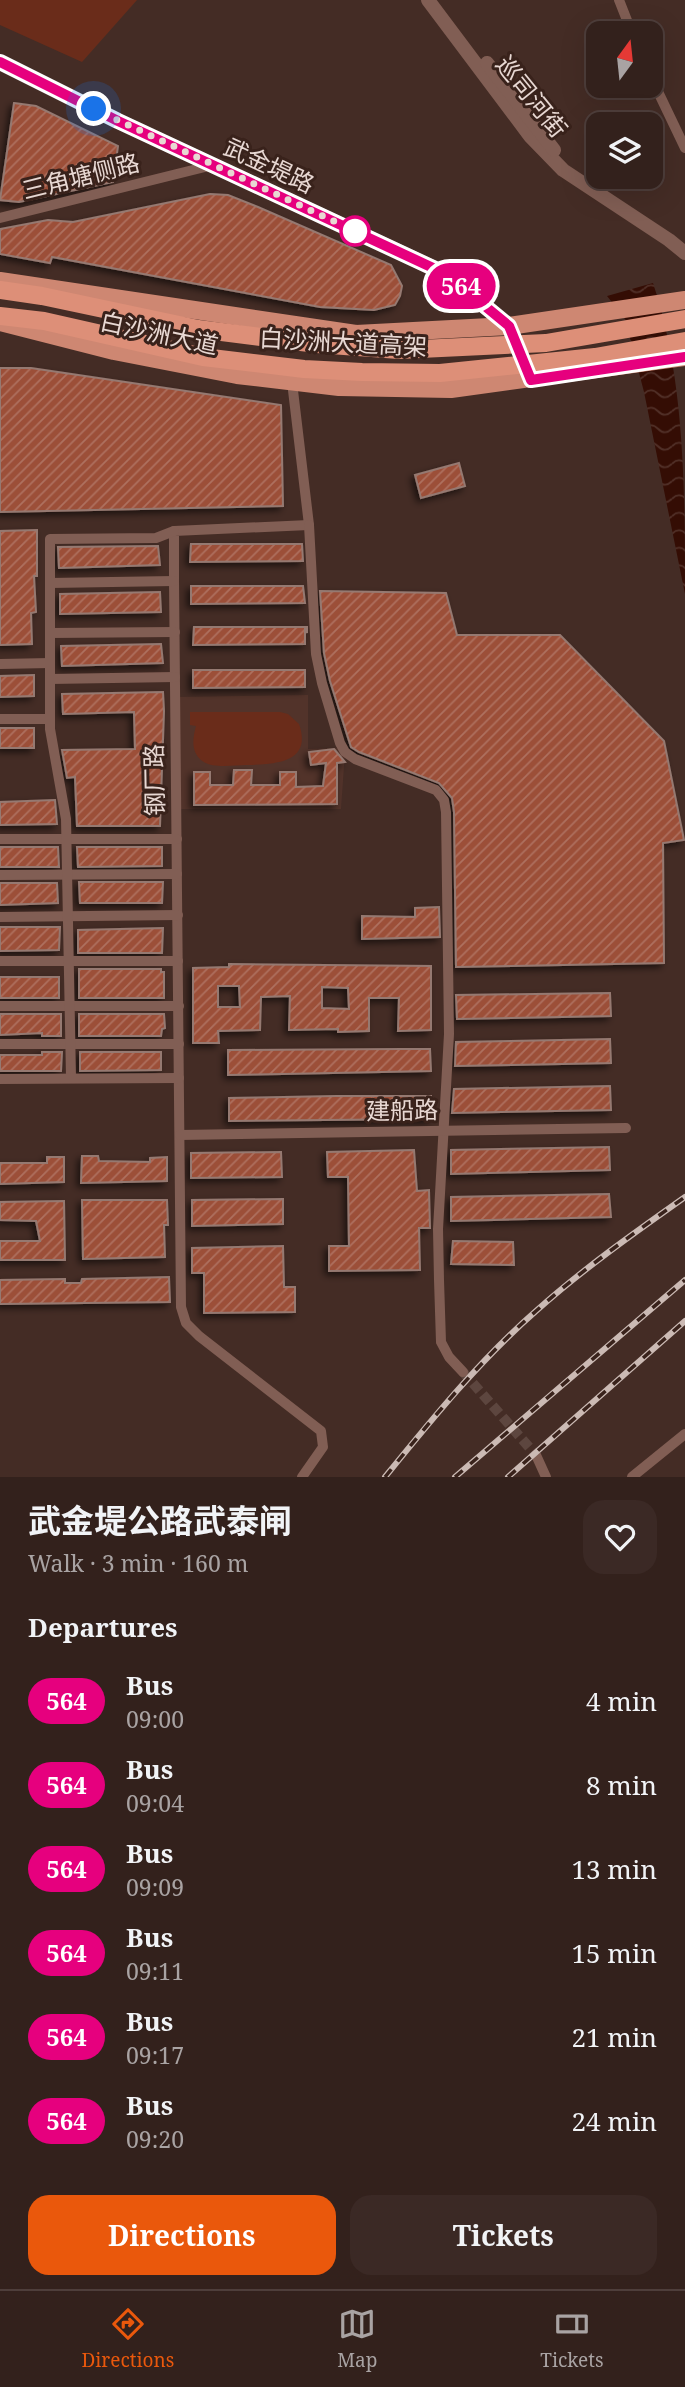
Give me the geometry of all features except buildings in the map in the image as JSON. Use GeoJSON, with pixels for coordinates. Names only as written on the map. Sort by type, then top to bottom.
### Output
{"type":"FeatureCollection","features":[{"type":"Feature","properties":{"kind":"highway","name":"白沙洲大道高架"},"geometry":{"type":"LineString","coordinates":[[0,290],[42,296],[198,329],[317,344],[399,350],[547,342],[685,319]]}},
{"type":"Feature","properties":{"kind":"highway","name":"白沙洲大道高架"},"geometry":{"type":"LineString","coordinates":[[0,316],[44,321],[203,357],[304,369],[362,372],[440,373],[595,357],[685,341]]}},
{"type":"Feature","properties":{"kind":"main road","name":"白沙洲大道"},"geometry":{"type":"LineString","coordinates":[[0,281],[356,334],[509,326],[685,300]]}},
{"type":"Feature","properties":{"kind":"main road","name":"白沙洲大道"},"geometry":{"type":"LineString","coordinates":[[0,322],[151,358],[237,375],[340,387],[451,390],[685,357]]}},
{"type":"Feature","properties":{"kind":"street","name":"巡司河街"},"geometry":{"type":"LineString","coordinates":[[428,0],[530,136],[563,170],[685,253]]}},
{"type":"Feature","properties":{"kind":"street","name":"巡司河街"},"geometry":{"type":"LineString","coordinates":[[438,0],[569,168],[588,183],[662,227],[685,244]]}},
{"type":"Feature","properties":{"kind":"street"},"geometry":{"type":"LineString","coordinates":[[618,0],[627,21]]}},
{"type":"Feature","properties":{"kind":"street","name":"武金堤路"},"geometry":{"type":"LineString","coordinates":[[0,62],[118,121],[446,274],[509,326]]}},
{"type":"Feature","properties":{"kind":"street"},"geometry":{"type":"LineString","coordinates":[[663,97],[680,126],[685,148]]}},
{"type":"Feature","properties":{"kind":"street","name":"三角塘侧路"},"geometry":{"type":"LineString","coordinates":[[0,218],[213,165]]}},
{"type":"Feature","properties":{"kind":"street"},"geometry":{"type":"LineString","coordinates":[[509,326],[531,380]]}},
{"type":"Feature","properties":{"kind":"street"},"geometry":{"type":"LineString","coordinates":[[292,382],[309,526],[316,654],[322,683],[345,752],[355,759],[436,790],[444,800],[449,1034],[438,1229],[441,1342],[449,1357],[463,1372]]}},
{"type":"Feature","properties":{"kind":"street"},"geometry":{"type":"LineString","coordinates":[[71,1077],[66,818],[50,719],[50,539],[156,538],[174,531],[309,526]]}},
{"type":"Feature","properties":{"kind":"street","name":"钢厂路"},"geometry":{"type":"LineString","coordinates":[[174,531],[181,1307],[186,1323],[199,1336],[321,1431],[323,1447],[302,1477]]}},
{"type":"Feature","properties":{"kind":"street"},"geometry":{"type":"LineString","coordinates":[[50,583],[174,582]]}},
{"type":"Feature","properties":{"kind":"street"},"geometry":{"type":"LineString","coordinates":[[50,634],[175,632]]}},
{"type":"Feature","properties":{"kind":"street"},"geometry":{"type":"LineString","coordinates":[[0,664],[50,663]]}},
{"type":"Feature","properties":{"kind":"street"},"geometry":{"type":"LineString","coordinates":[[50,679],[175,677]]}},
{"type":"Feature","properties":{"kind":"street"},"geometry":{"type":"LineString","coordinates":[[0,719],[50,719]]}},
{"type":"Feature","properties":{"kind":"street"},"geometry":{"type":"LineString","coordinates":[[0,839],[177,839]]}},
{"type":"Feature","properties":{"kind":"street"},"geometry":{"type":"LineString","coordinates":[[0,875],[177,874]]}},
{"type":"Feature","properties":{"kind":"street"},"geometry":{"type":"LineString","coordinates":[[0,917],[178,915]]}},
{"type":"Feature","properties":{"kind":"street"},"geometry":{"type":"LineString","coordinates":[[0,961],[178,961]]}},
{"type":"Feature","properties":{"kind":"street"},"geometry":{"type":"LineString","coordinates":[[0,1006],[179,1006]]}},
{"type":"Feature","properties":{"kind":"street"},"geometry":{"type":"LineString","coordinates":[[0,1044],[179,1044]]}},
{"type":"Feature","properties":{"kind":"street"},"geometry":{"type":"LineString","coordinates":[[0,1079],[179,1078]]}},
{"type":"Feature","properties":{"kind":"street","name":"建船路"},"geometry":{"type":"LineString","coordinates":[[180,1135],[626,1128]]}},
{"type":"Feature","properties":{"kind":"street"},"geometry":{"type":"LineString","coordinates":[[632,1477],[685,1434]]}},
{"type":"Feature","properties":{"kind":"street"},"geometry":{"type":"LineString","coordinates":[[536,1455],[546,1477]]}},
{"type":"Feature","properties":{"kind":"shaded area"},"geometry":{"type":"Polygon","coordinates":[[[0,0],[137,0],[82,62],[0,25],[0,0]]]}},
{"type":"Feature","properties":{"kind":"shaded area"},"geometry":{"type":"Polygon","coordinates":[[[308,695],[308,749],[337,748],[345,752],[341,809],[177,809],[176,697],[308,695]]]}},
{"type":"Feature","properties":{"kind":"shaded area"},"geometry":{"type":"Polygon","coordinates":[[[190,712],[288,714],[299,724],[302,737],[300,747],[296,754],[279,762],[228,766],[209,764],[203,762],[195,751],[196,726],[190,725],[190,712]]]}},
{"type":"Feature","properties":{"kind":"water"},"geometry":{"type":"Polygon","coordinates":[[[653,283],[664,320],[677,396],[683,476],[685,594],[644,392],[625,319],[607,296],[653,283]]]}},
{"type":"Feature","properties":{"kind":"tunnel"},"geometry":{"type":"LineString","coordinates":[[463,1372],[536,1455]]}},
{"type":"Feature","properties":{"kind":"railway"},"geometry":{"type":"LineString","coordinates":[[385,1477],[457,1391],[515,1330],[590,1266],[685,1197]]}},
{"type":"Feature","properties":{"kind":"railway"},"geometry":{"type":"LineString","coordinates":[[455,1477],[685,1280]]}},
{"type":"Feature","properties":{"kind":"railway"},"geometry":{"type":"LineString","coordinates":[[508,1477],[685,1321]]}},
{"type":"Feature","properties":{"kind":"bus line","name":"564"},"geometry":{"type":"LineString","coordinates":[[0,62],[118,121],[446,274],[509,326],[531,380],[685,357]]}},
{"type":"Feature","properties":{"kind":"route"},"geometry":{"type":"LineString","coordinates":[[94,109],[355,231]]}}]}
